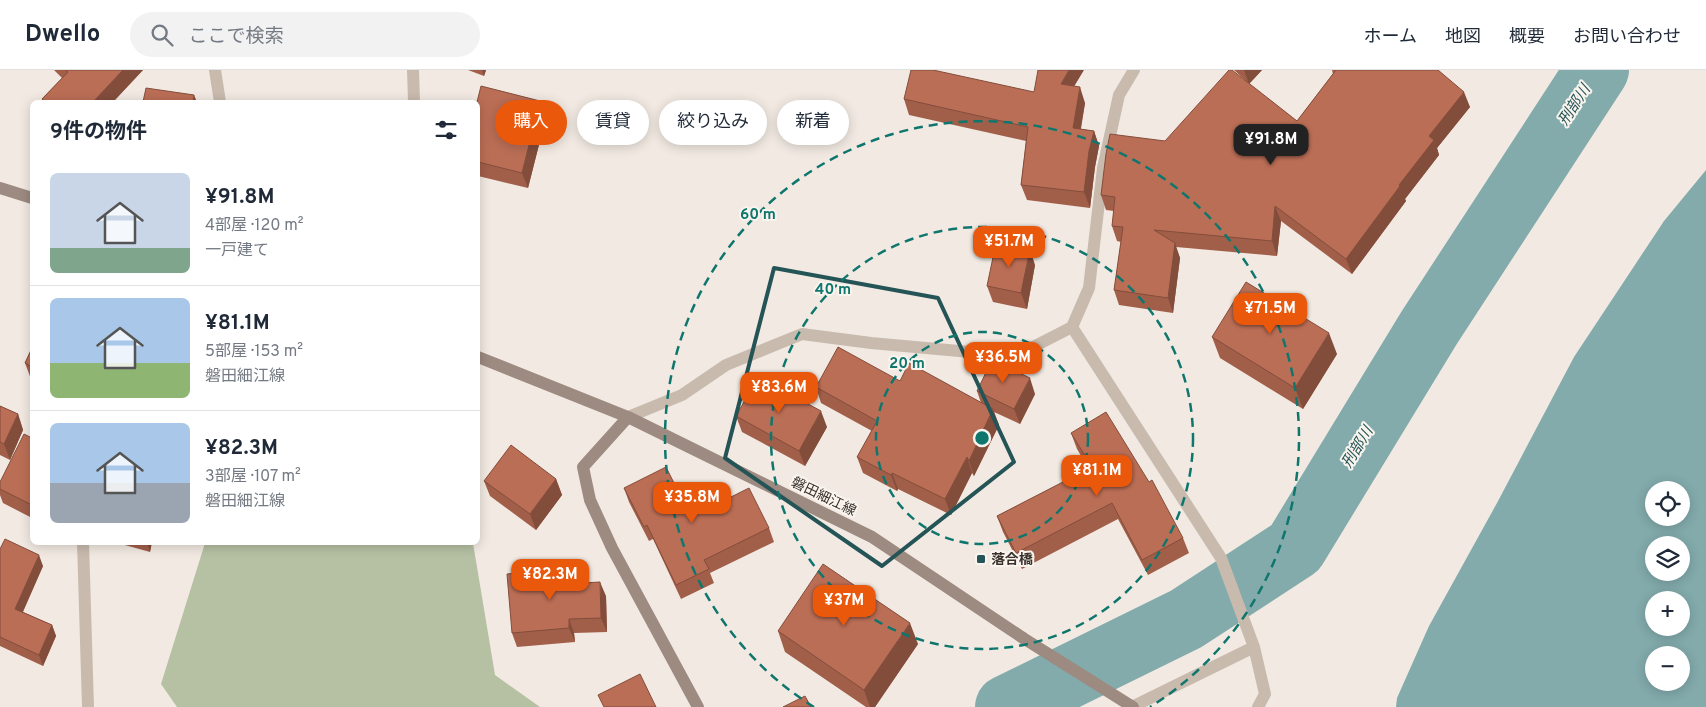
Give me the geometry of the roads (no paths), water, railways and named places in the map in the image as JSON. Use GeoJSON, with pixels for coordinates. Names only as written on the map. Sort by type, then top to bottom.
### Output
{"type":"FeatureCollection","features":[{"type":"Feature","properties":{"kind":"main road"},"geometry":{"type":"LineString","coordinates":[[0,188],[30,197]]}},
{"type":"Feature","properties":{"kind":"main road","name":"磐田細江線"},"geometry":{"type":"LineString","coordinates":[[480,358],[628,417],[872,537],[1023,638],[1133,707]]}},
{"type":"Feature","properties":{"kind":"main road"},"geometry":{"type":"LineString","coordinates":[[628,417],[583,467],[590,500],[612,548],[698,707]]}},
{"type":"Feature","properties":{"kind":"street"},"geometry":{"type":"LineString","coordinates":[[216,70],[220,100]]}},
{"type":"Feature","properties":{"kind":"street"},"geometry":{"type":"LineString","coordinates":[[413,70],[414,100]]}},
{"type":"Feature","properties":{"kind":"street"},"geometry":{"type":"LineString","coordinates":[[628,417],[682,395],[726,365],[802,334],[871,344],[981,353],[1034,347],[1072,326],[1089,288],[1103,168],[1118,96],[1134,70]]}},
{"type":"Feature","properties":{"kind":"street"},"geometry":{"type":"LineString","coordinates":[[1072,326],[1221,558],[1254,647],[1265,694],[1258,707]]}},
{"type":"Feature","properties":{"kind":"street"},"geometry":{"type":"LineString","coordinates":[[83,545],[88,707]]}},
{"type":"Feature","properties":{"kind":"street"},"geometry":{"type":"LineString","coordinates":[[1133,707],[1254,647]]}},
{"type":"Feature","properties":{"kind":"water"},"geometry":{"type":"Polygon","coordinates":[[[1706,170],[1706,707],[1396,707],[1397,698],[1429,626],[1574,357],[1664,221],[1706,170]]]}},
{"type":"Feature","properties":{"kind":"waterway","name":"刑部川"},"geometry":{"type":"LineString","coordinates":[[1007,707],[1186,619],[1295,548],[1429,328],[1597,70]]}},
{"type":"Feature","properties":{"kind":"place","name":"落合橋"},"geometry":{"type":"Point","coordinates":[981,559]}}]}
